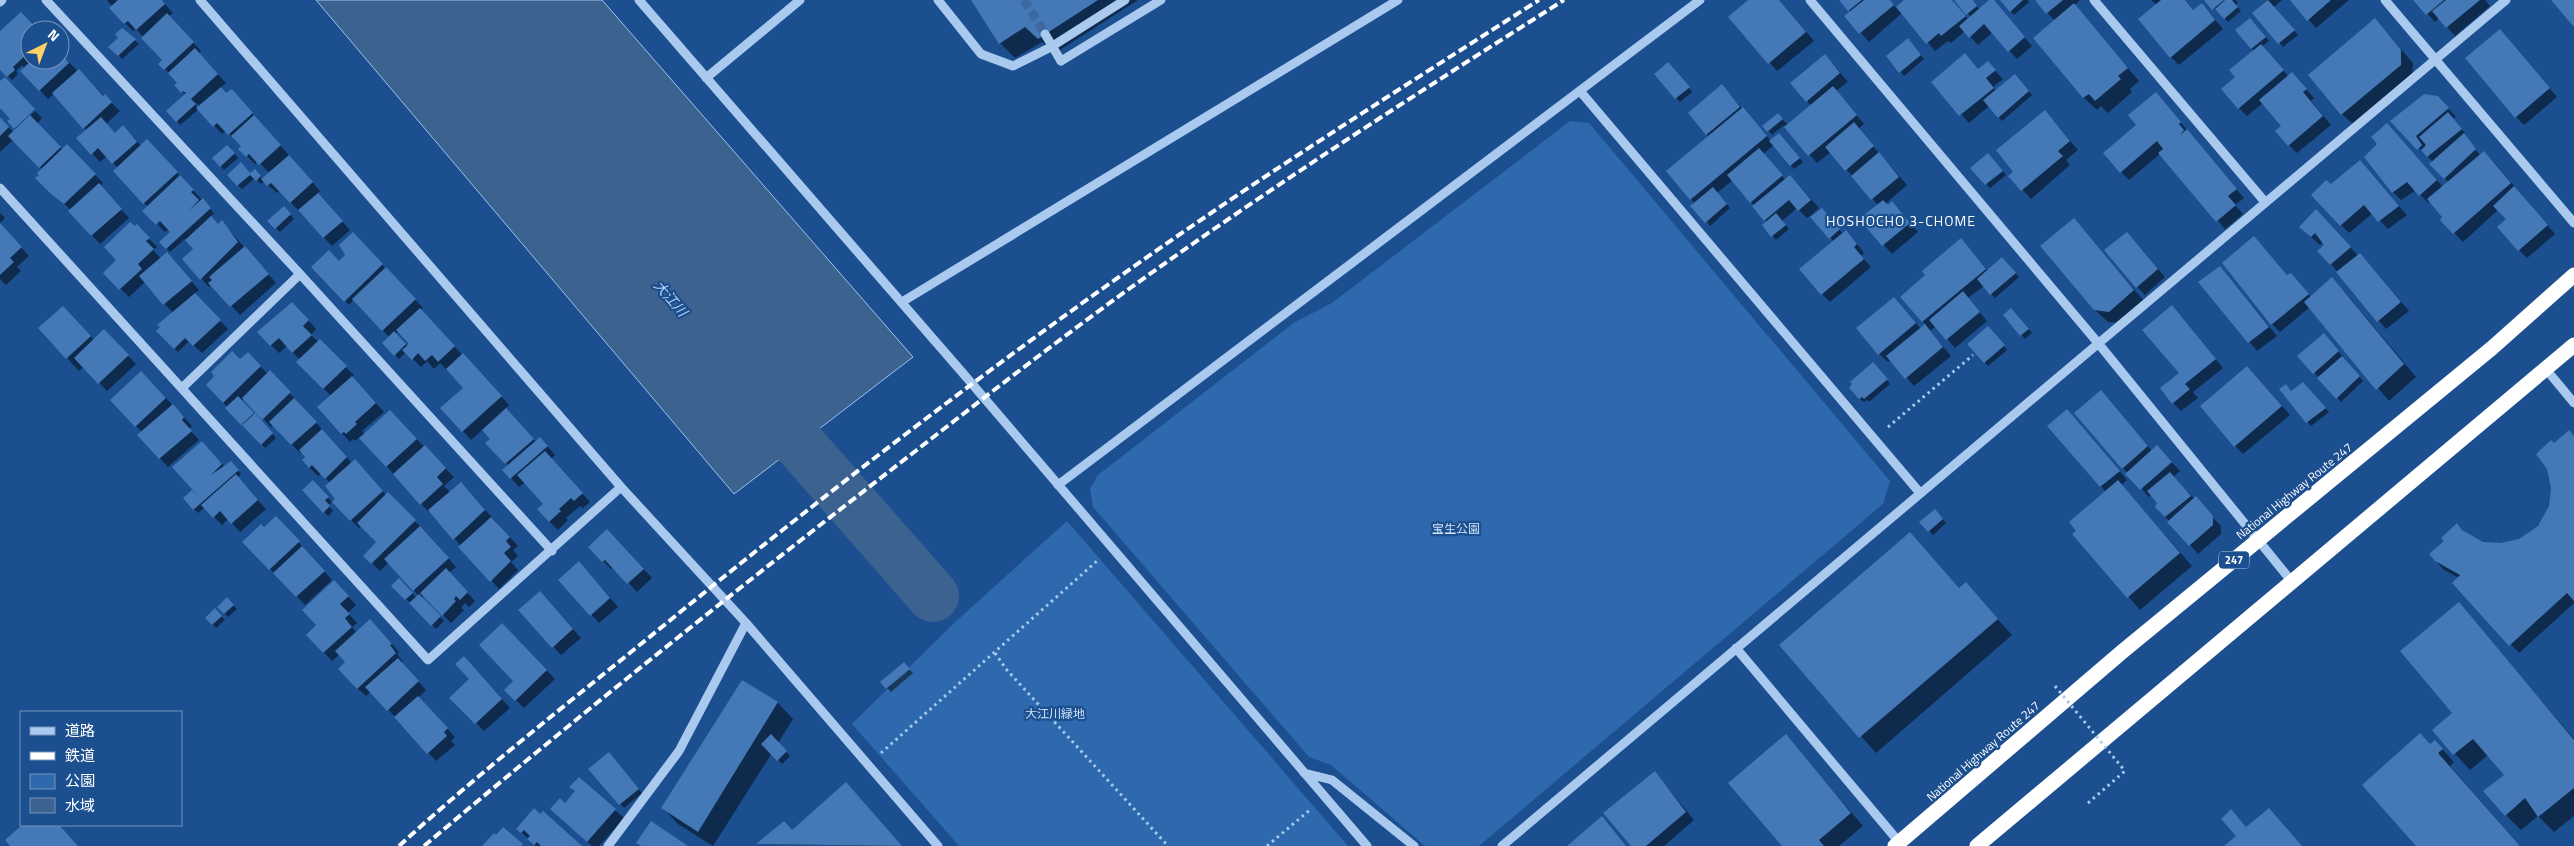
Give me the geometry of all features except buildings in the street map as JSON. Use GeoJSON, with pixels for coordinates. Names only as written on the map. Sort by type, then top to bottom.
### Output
{"type":"FeatureCollection","features":[{"type":"Feature","properties":{"kind":"highway","name":"National Highway Route 247"},"geometry":{"type":"LineString","coordinates":[[1897,844],[2123,651],[2492,348],[2574,275]]}},
{"type":"Feature","properties":{"kind":"highway"},"geometry":{"type":"LineString","coordinates":[[1977,846],[2574,345]]}},
{"type":"Feature","properties":{"kind":"street"},"geometry":{"type":"LineString","coordinates":[[46,0],[300,274],[552,551]]}},
{"type":"Feature","properties":{"kind":"street"},"geometry":{"type":"LineString","coordinates":[[200,0],[621,487],[746,623],[938,846]]}},
{"type":"Feature","properties":{"kind":"street"},"geometry":{"type":"LineString","coordinates":[[639,0],[902,302],[1366,846]]}},
{"type":"Feature","properties":{"kind":"street"},"geometry":{"type":"LineString","coordinates":[[706,78],[800,0]]}},
{"type":"Feature","properties":{"kind":"street"},"geometry":{"type":"LineString","coordinates":[[938,0],[981,54],[1013,66],[1051,46],[1125,0]]}},
{"type":"Feature","properties":{"kind":"street"},"geometry":{"type":"LineString","coordinates":[[1045,34],[1062,61],[1161,0]]}},
{"type":"Feature","properties":{"kind":"street"},"geometry":{"type":"LineString","coordinates":[[902,302],[1398,0]]}},
{"type":"Feature","properties":{"kind":"street"},"geometry":{"type":"LineString","coordinates":[[1058,485],[1700,0]]}},
{"type":"Feature","properties":{"kind":"street"},"geometry":{"type":"LineString","coordinates":[[1810,0],[2098,343],[2293,582]]}},
{"type":"Feature","properties":{"kind":"street"},"geometry":{"type":"LineString","coordinates":[[2094,0],[2265,202]]}},
{"type":"Feature","properties":{"kind":"street"},"geometry":{"type":"LineString","coordinates":[[2385,0],[2574,223]]}},
{"type":"Feature","properties":{"kind":"street"},"geometry":{"type":"LineString","coordinates":[[1502,846],[2506,0]]}},
{"type":"Feature","properties":{"kind":"street"},"geometry":{"type":"LineString","coordinates":[[1580,91],[1920,493]]}},
{"type":"Feature","properties":{"kind":"street"},"geometry":{"type":"LineString","coordinates":[[0,188],[428,660],[552,551],[621,487]]}},
{"type":"Feature","properties":{"kind":"street"},"geometry":{"type":"LineString","coordinates":[[182,388],[300,274]]}},
{"type":"Feature","properties":{"kind":"street"},"geometry":{"type":"LineString","coordinates":[[2545,368],[2574,403]]}},
{"type":"Feature","properties":{"kind":"street"},"geometry":{"type":"LineString","coordinates":[[608,846],[679,751],[746,623]]}},
{"type":"Feature","properties":{"kind":"street"},"geometry":{"type":"LineString","coordinates":[[1736,648],[1897,844]]}},
{"type":"Feature","properties":{"kind":"street"},"geometry":{"type":"LineString","coordinates":[[1304,773],[1332,780],[1414,846]]}},
{"type":"Feature","properties":{"kind":"path"},"geometry":{"type":"LineString","coordinates":[[1874,439],[1973,355]]}},
{"type":"Feature","properties":{"kind":"path"},"geometry":{"type":"LineString","coordinates":[[868,765],[1112,548]]}},
{"type":"Feature","properties":{"kind":"path"},"geometry":{"type":"LineString","coordinates":[[995,653],[1006,669],[1168,846]]}},
{"type":"Feature","properties":{"kind":"path"},"geometry":{"type":"LineString","coordinates":[[2055,686],[2125,771],[2088,803]]}},
{"type":"Feature","properties":{"kind":"path"},"geometry":{"type":"LineString","coordinates":[[1267,846],[1325,798]]}},
{"type":"Feature","properties":{"kind":"green space","name":"宝生公園"},"geometry":{"type":"Polygon","coordinates":[[[1570,121],[1589,123],[1890,481],[1883,504],[1479,846],[1425,846],[1331,765],[1309,757],[1093,507],[1090,489],[1098,475],[1295,322],[1332,303],[1570,121]]]}},
{"type":"Feature","properties":{"kind":"green space","name":"大江川緑地"},"geometry":{"type":"Polygon","coordinates":[[[1067,521],[1348,846],[959,846],[852,724],[953,624],[1067,521]]]}},
{"type":"Feature","properties":{"kind":"water"},"geometry":{"type":"Polygon","coordinates":[[[316,0],[602,0],[913,357],[734,494],[316,0]]]}},
{"type":"Feature","properties":{"kind":"waterway","name":"大江川"},"geometry":{"type":"LineString","coordinates":[[752,390],[933,596]]}},
{"type":"Feature","properties":{"kind":"tunnel"},"geometry":{"type":"LineString","coordinates":[[1024,0],[1045,34]]}},
{"type":"Feature","properties":{"kind":"railway"},"geometry":{"type":"LineString","coordinates":[[399,846],[502,757],[735,568],[903,436],[1017,350],[1233,198],[1539,0]]}},
{"type":"Feature","properties":{"kind":"railway"},"geometry":{"type":"LineString","coordinates":[[424,846],[539,750],[714,609],[1082,323],[1198,240],[1302,170],[1564,0]]}},
{"type":"Feature","properties":{"kind":"district","name":"HOSHOCHO 3-CHOME"},"geometry":{"type":"Point","coordinates":[1901,220]}}]}
